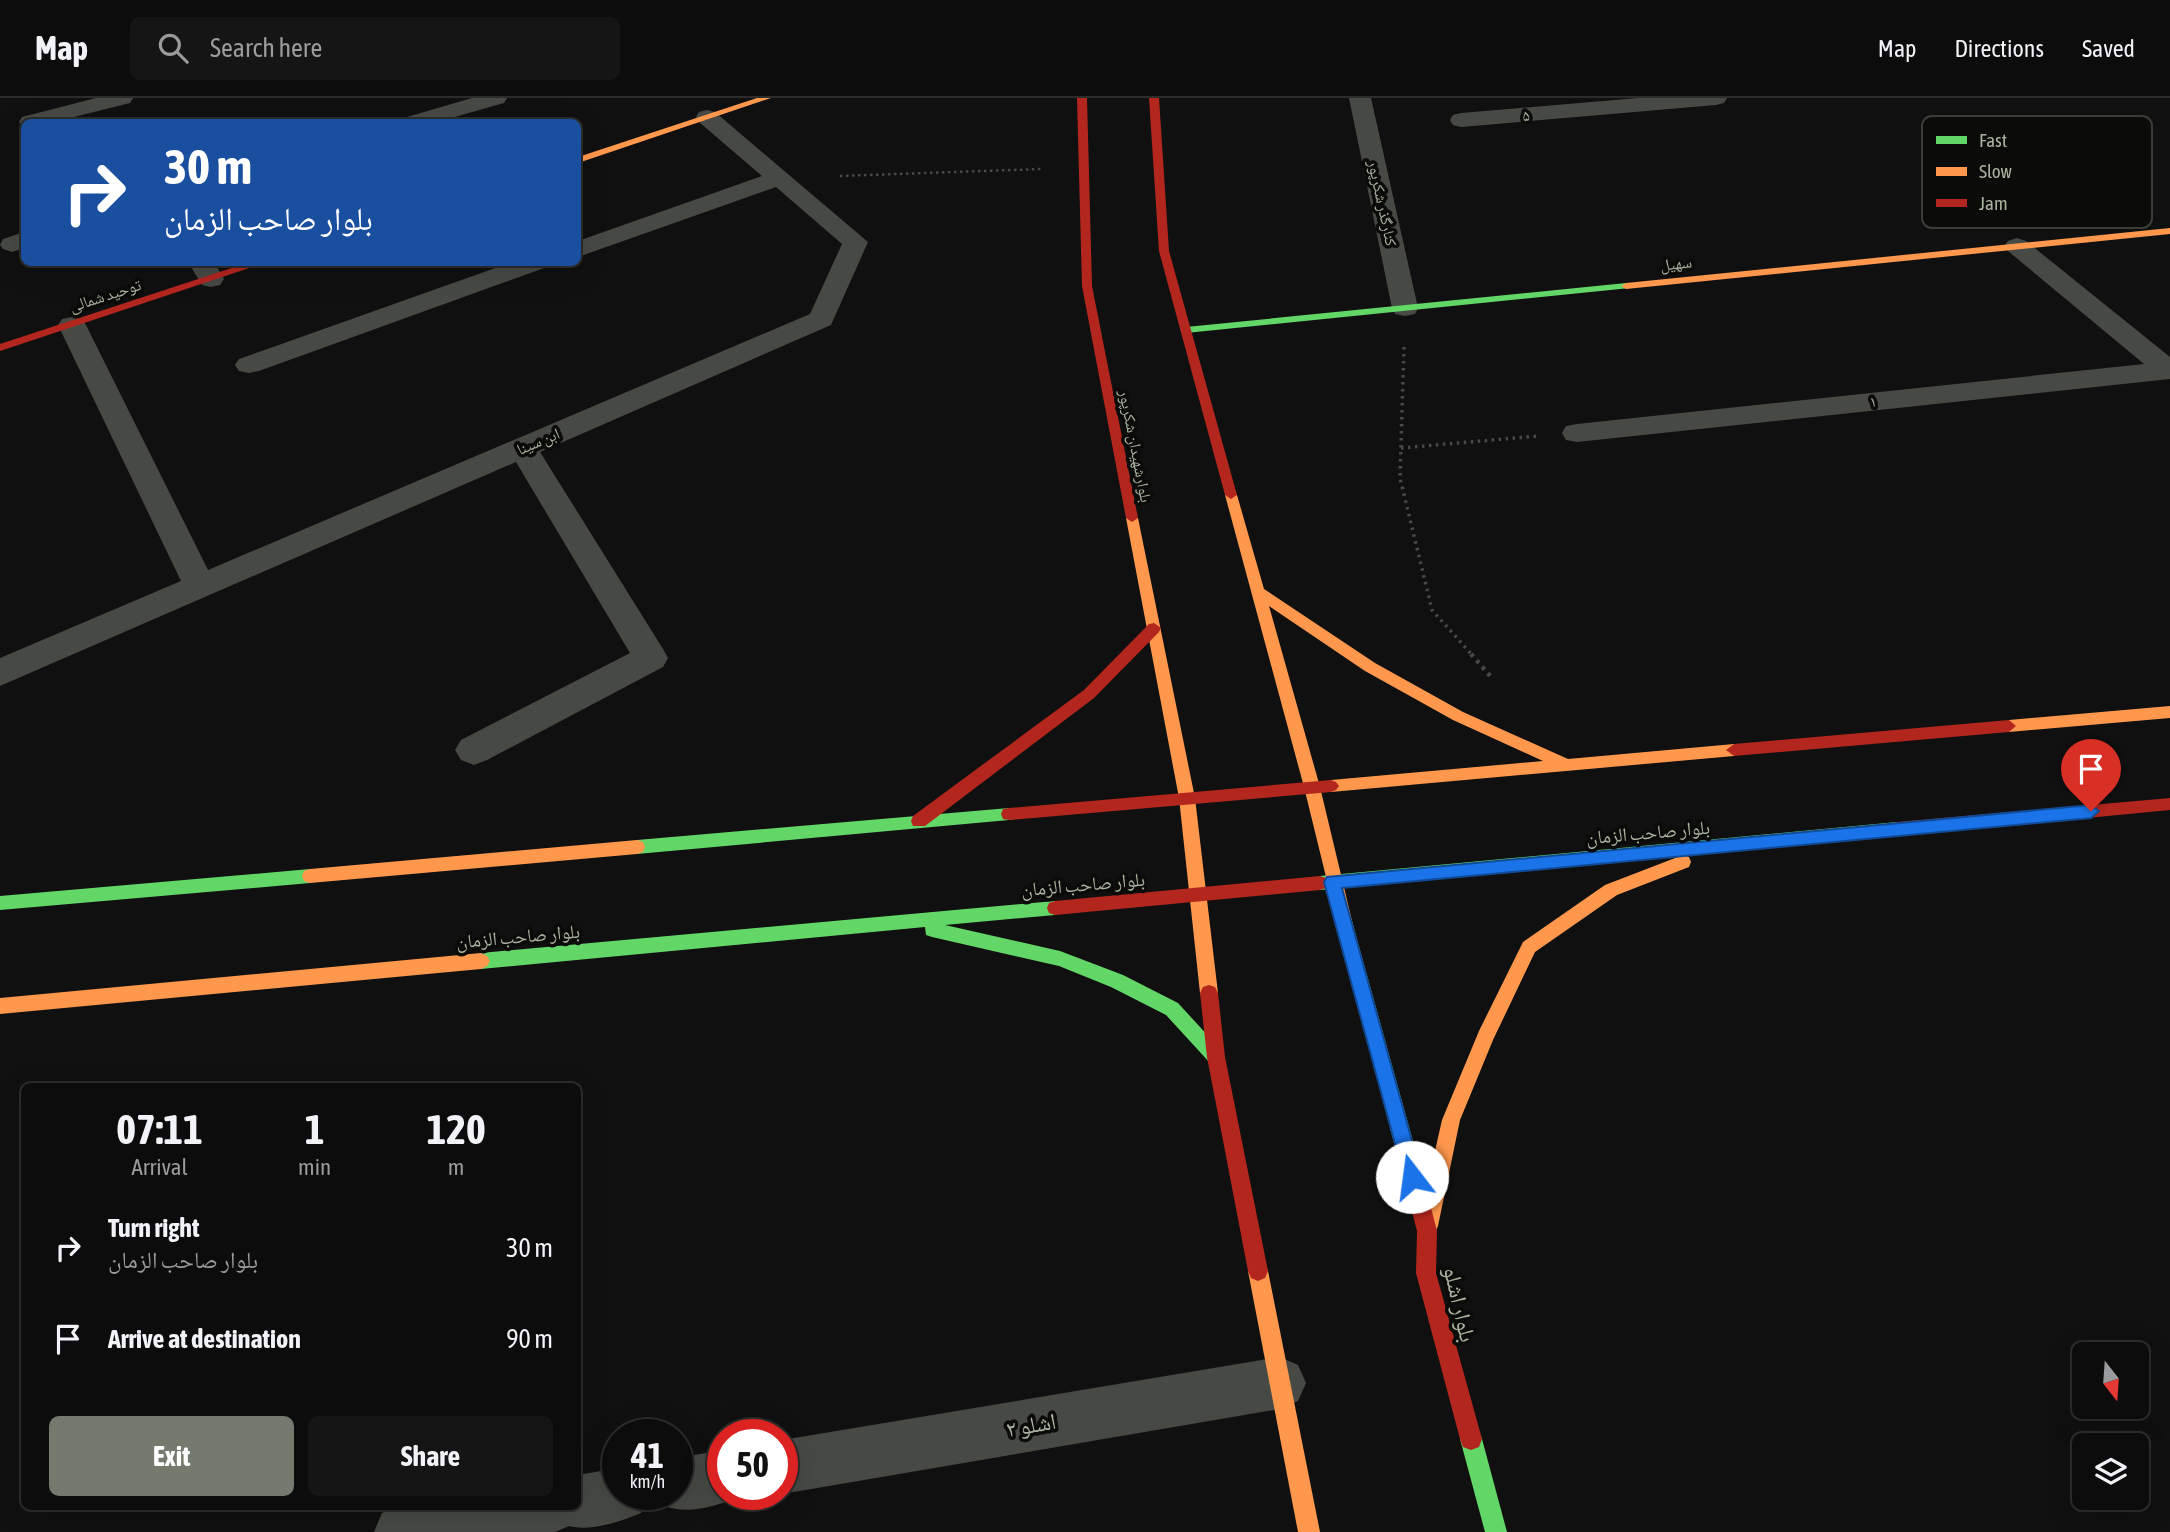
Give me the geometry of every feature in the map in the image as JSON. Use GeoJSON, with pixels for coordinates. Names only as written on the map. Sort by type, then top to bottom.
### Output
{"type":"FeatureCollection","features":[{"type":"Feature","properties":{"kind":"main road"},"geometry":{"type":"LineString","coordinates":[[581,159],[766,98]]}},
{"type":"Feature","properties":{"kind":"main road","name":"بلوارشهیدان شکرپور"},"geometry":{"type":"LineString","coordinates":[[1082,98],[1087,286],[1187,798],[1198,894]]}},
{"type":"Feature","properties":{"kind":"main road"},"geometry":{"type":"LineString","coordinates":[[1154,98],[1164,251],[1312,787]]}},
{"type":"Feature","properties":{"kind":"main road","name":"سهیل"},"geometry":{"type":"LineString","coordinates":[[1185,330],[2170,231]]}},
{"type":"Feature","properties":{"kind":"main road","name":"توحید شمالی"},"geometry":{"type":"LineString","coordinates":[[0,348],[72,325],[206,271],[237,266]]}},
{"type":"Feature","properties":{"kind":"main road"},"geometry":{"type":"LineString","coordinates":[[1258,591],[1359,660],[1458,716],[1567,765]]}},
{"type":"Feature","properties":{"kind":"main road"},"geometry":{"type":"LineString","coordinates":[[919,821],[1089,694],[1154,628]]}},
{"type":"Feature","properties":{"kind":"main road"},"geometry":{"type":"LineString","coordinates":[[0,903],[2170,712]]}},
{"type":"Feature","properties":{"kind":"main road","name":"بلوار اشلو"},"geometry":{"type":"LineString","coordinates":[[1312,787],[1332,882],[1427,1231],[1426,1273],[1496,1532]]}},
{"type":"Feature","properties":{"kind":"main road","name":"بلوار صاحب الزمان"},"geometry":{"type":"LineString","coordinates":[[0,1006],[2170,804]]}},
{"type":"Feature","properties":{"kind":"main road"},"geometry":{"type":"LineString","coordinates":[[1427,1231],[1451,1120],[1485,1037],[1529,947],[1611,890],[1724,846]]}},
{"type":"Feature","properties":{"kind":"main road"},"geometry":{"type":"LineString","coordinates":[[1198,894],[1216,1057],[1309,1532]]}},
{"type":"Feature","properties":{"kind":"main road"},"geometry":{"type":"LineString","coordinates":[[896,922],[1060,959],[1117,981],[1172,1009],[1216,1057]]}},
{"type":"Feature","properties":{"kind":"street"},"geometry":{"type":"LineString","coordinates":[[425,119],[496,98]]}},
{"type":"Feature","properties":{"kind":"street","name":"کنارگذر شکرپور"},"geometry":{"type":"LineString","coordinates":[[1360,98],[1405,308]]}},
{"type":"Feature","properties":{"kind":"street","name":"۵"},"geometry":{"type":"LineString","coordinates":[[1461,120],[1716,98]]}},
{"type":"Feature","properties":{"kind":"street"},"geometry":{"type":"LineString","coordinates":[[54,119],[112,108]]}},
{"type":"Feature","properties":{"kind":"street","name":"ابن سینا"},"geometry":{"type":"LineString","coordinates":[[0,673],[821,318],[855,242],[707,117]]}},
{"type":"Feature","properties":{"kind":"street"},"geometry":{"type":"LineString","coordinates":[[581,247],[779,177]]}},
{"type":"Feature","properties":{"kind":"street"},"geometry":{"type":"LineString","coordinates":[[2017,246],[2169,370]]}},
{"type":"Feature","properties":{"kind":"street"},"geometry":{"type":"LineString","coordinates":[[249,365],[527,266]]}},
{"type":"Feature","properties":{"kind":"street"},"geometry":{"type":"LineString","coordinates":[[72,325],[200,587]]}},
{"type":"Feature","properties":{"kind":"street","name":"۱"},"geometry":{"type":"LineString","coordinates":[[1577,433],[2169,370]]}},
{"type":"Feature","properties":{"kind":"street"},"geometry":{"type":"LineString","coordinates":[[474,750],[651,658],[522,447]]}},
{"type":"Feature","properties":{"kind":"street","name":"اشلو ۲"},"geometry":{"type":"LineString","coordinates":[[798,1464],[1280,1383]]}},
{"type":"Feature","properties":{"kind":"street"},"geometry":{"type":"LineString","coordinates":[[581,1501],[602,1498]]}},
{"type":"Feature","properties":{"kind":"street"},"geometry":{"type":"LineString","coordinates":[[401,1532],[532,1510]]}},
{"type":"Feature","properties":{"kind":"path"},"geometry":{"type":"LineString","coordinates":[[779,177],[1084,168]]}},
{"type":"Feature","properties":{"kind":"path"},"geometry":{"type":"LineString","coordinates":[[1405,308],[1400,478],[1432,610],[1495,682]]}},
{"type":"Feature","properties":{"kind":"path"},"geometry":{"type":"LineString","coordinates":[[1401,448],[1577,433]]}},
{"type":"Feature","properties":{"kind":"traffic: fast"},"geometry":{"type":"LineString","coordinates":[[1186,330],[1626,286]]}},
{"type":"Feature","properties":{"kind":"traffic: fast"},"geometry":{"type":"LineString","coordinates":[[637,847],[1009,814]]}},
{"type":"Feature","properties":{"kind":"traffic: fast"},"geometry":{"type":"LineString","coordinates":[[1320,883],[1897,829]]}},
{"type":"Feature","properties":{"kind":"traffic: fast"},"geometry":{"type":"LineString","coordinates":[[0,903],[310,876]]}},
{"type":"Feature","properties":{"kind":"traffic: fast"},"geometry":{"type":"LineString","coordinates":[[481,961],[1055,908]]}},
{"type":"Feature","properties":{"kind":"traffic: fast"},"geometry":{"type":"LineString","coordinates":[[1345,925],[1414,1181]]}},
{"type":"Feature","properties":{"kind":"traffic: fast"},"geometry":{"type":"LineString","coordinates":[[932,930],[1060,959],[1117,981],[1172,1009],[1216,1057]]}},
{"type":"Feature","properties":{"kind":"traffic: fast"},"geometry":{"type":"LineString","coordinates":[[1471,1439],[1496,1532]]}},
{"type":"Feature","properties":{"kind":"traffic: slow"},"geometry":{"type":"LineString","coordinates":[[581,159],[766,98]]}},
{"type":"Feature","properties":{"kind":"traffic: slow"},"geometry":{"type":"LineString","coordinates":[[1626,286],[2170,231]]}},
{"type":"Feature","properties":{"kind":"traffic: slow"},"geometry":{"type":"LineString","coordinates":[[1231,495],[1312,787],[1345,925]]}},
{"type":"Feature","properties":{"kind":"traffic: slow"},"geometry":{"type":"LineString","coordinates":[[1132,518],[1187,798],[1209,993]]}},
{"type":"Feature","properties":{"kind":"traffic: slow"},"geometry":{"type":"LineString","coordinates":[[1257,591],[1370,667],[1458,716],[1565,764]]}},
{"type":"Feature","properties":{"kind":"traffic: slow"},"geometry":{"type":"LineString","coordinates":[[2009,726],[2170,712]]}},
{"type":"Feature","properties":{"kind":"traffic: slow"},"geometry":{"type":"LineString","coordinates":[[1331,786],[1734,750]]}},
{"type":"Feature","properties":{"kind":"traffic: slow"},"geometry":{"type":"LineString","coordinates":[[310,876],[637,847]]}},
{"type":"Feature","properties":{"kind":"traffic: slow"},"geometry":{"type":"LineString","coordinates":[[1428,1226],[1451,1120],[1485,1037],[1529,947],[1611,890],[1683,862]]}},
{"type":"Feature","properties":{"kind":"traffic: slow"},"geometry":{"type":"LineString","coordinates":[[0,1006],[481,961]]}},
{"type":"Feature","properties":{"kind":"traffic: slow"},"geometry":{"type":"LineString","coordinates":[[1258,1271],[1309,1532]]}},
{"type":"Feature","properties":{"kind":"traffic: jam"},"geometry":{"type":"LineString","coordinates":[[1082,98],[1087,286],[1132,518]]}},
{"type":"Feature","properties":{"kind":"traffic: jam"},"geometry":{"type":"LineString","coordinates":[[1154,98],[1164,251],[1231,495]]}},
{"type":"Feature","properties":{"kind":"traffic: jam"},"geometry":{"type":"LineString","coordinates":[[0,348],[250,266]]}},
{"type":"Feature","properties":{"kind":"traffic: jam"},"geometry":{"type":"LineString","coordinates":[[919,821],[1089,694],[1154,628]]}},
{"type":"Feature","properties":{"kind":"traffic: jam"},"geometry":{"type":"LineString","coordinates":[[1734,750],[2009,726]]}},
{"type":"Feature","properties":{"kind":"traffic: jam"},"geometry":{"type":"LineString","coordinates":[[1009,814],[1331,786]]}},
{"type":"Feature","properties":{"kind":"traffic: jam"},"geometry":{"type":"LineString","coordinates":[[1897,829],[2170,804]]}},
{"type":"Feature","properties":{"kind":"traffic: jam"},"geometry":{"type":"LineString","coordinates":[[1055,908],[1320,883]]}},
{"type":"Feature","properties":{"kind":"traffic: jam"},"geometry":{"type":"LineString","coordinates":[[1209,993],[1216,1057],[1258,1271]]}},
{"type":"Feature","properties":{"kind":"traffic: jam"},"geometry":{"type":"LineString","coordinates":[[1414,1181],[1427,1231],[1426,1273],[1471,1439]]}},
{"type":"Feature","properties":{"kind":"route"},"geometry":{"type":"LineString","coordinates":[[1412,1177],[1332,882],[2091,811]]}}]}
